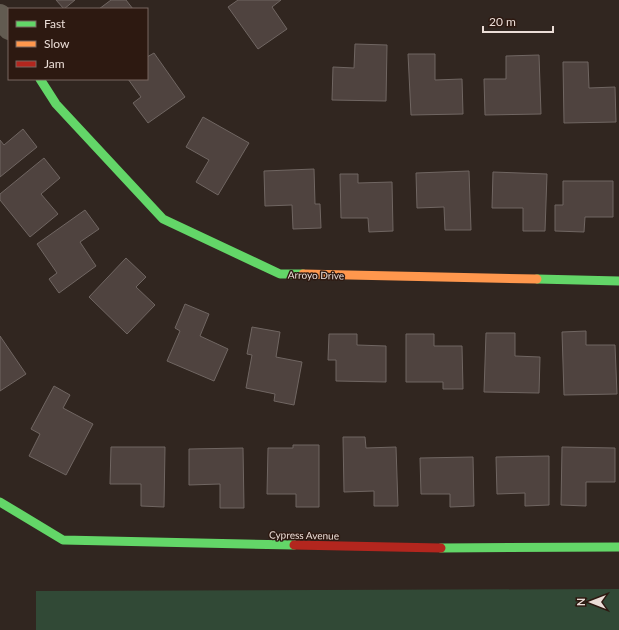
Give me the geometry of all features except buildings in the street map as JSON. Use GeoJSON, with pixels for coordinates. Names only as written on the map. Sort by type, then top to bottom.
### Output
{"type":"FeatureCollection","features":[{"type":"Feature","properties":{"kind":"street"},"geometry":{"type":"LineString","coordinates":[[0,15],[8,27]]}},
{"type":"Feature","properties":{"kind":"street","name":"Arroyo Drive"},"geometry":{"type":"LineString","coordinates":[[41,80],[56,104],[163,219],[280,274],[619,281]]}},
{"type":"Feature","properties":{"kind":"street","name":"Cypress Avenue"},"geometry":{"type":"LineString","coordinates":[[0,502],[63,540],[404,548],[619,547]]}},
{"type":"Feature","properties":{"kind":"green space"},"geometry":{"type":"Polygon","coordinates":[[[619,589],[619,630],[36,630],[36,591],[619,589]]]}},
{"type":"Feature","properties":{"kind":"traffic: fast"},"geometry":{"type":"LineString","coordinates":[[41,80],[56,104],[163,219],[280,274],[303,274]]}},
{"type":"Feature","properties":{"kind":"traffic: fast"},"geometry":{"type":"LineString","coordinates":[[537,279],[619,281]]}},
{"type":"Feature","properties":{"kind":"traffic: fast"},"geometry":{"type":"LineString","coordinates":[[0,502],[63,540],[294,545]]}},
{"type":"Feature","properties":{"kind":"traffic: fast"},"geometry":{"type":"LineString","coordinates":[[441,548],[619,547]]}},
{"type":"Feature","properties":{"kind":"traffic: slow"},"geometry":{"type":"LineString","coordinates":[[303,274],[537,279]]}},
{"type":"Feature","properties":{"kind":"traffic: jam"},"geometry":{"type":"LineString","coordinates":[[294,545],[441,548]]}}]}
